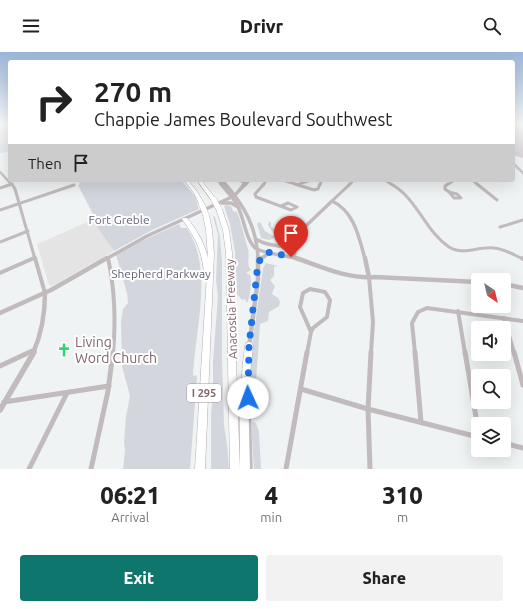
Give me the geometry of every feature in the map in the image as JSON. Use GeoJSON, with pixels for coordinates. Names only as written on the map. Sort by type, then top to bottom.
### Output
{"type":"FeatureCollection","features":[{"type":"Feature","properties":{"kind":"highway","name":"Anacostia Freeway"},"geometry":{"type":"LineString","coordinates":[[188,182],[196,193],[206,215],[211,247],[200,469]]}},
{"type":"Feature","properties":{"kind":"highway","name":"Anacostia Freeway"},"geometry":{"type":"LineString","coordinates":[[200,182],[219,206],[226,230],[229,253],[235,469]]}},
{"type":"Feature","properties":{"kind":"highway"},"geometry":{"type":"LineString","coordinates":[[186,219],[196,234],[204,254],[207,276],[208,317]]}},
{"type":"Feature","properties":{"kind":"highway"},"geometry":{"type":"LineString","coordinates":[[245,469],[244,392],[245,370],[249,346]]}},
{"type":"Feature","properties":{"kind":"street"},"geometry":{"type":"LineString","coordinates":[[515,165],[523,173]]}},
{"type":"Feature","properties":{"kind":"street"},"geometry":{"type":"LineString","coordinates":[[515,167],[519,168]]}},
{"type":"Feature","properties":{"kind":"street"},"geometry":{"type":"LineString","coordinates":[[0,172],[8,180]]}},
{"type":"Feature","properties":{"kind":"street"},"geometry":{"type":"LineString","coordinates":[[222,182],[251,218],[259,250],[249,346],[247,382],[250,469]]}},
{"type":"Feature","properties":{"kind":"street"},"geometry":{"type":"LineString","coordinates":[[219,206],[233,196],[247,182]]}},
{"type":"Feature","properties":{"kind":"street"},"geometry":{"type":"LineString","coordinates":[[265,182],[256,194],[256,197],[281,206]]}},
{"type":"Feature","properties":{"kind":"street"},"geometry":{"type":"LineString","coordinates":[[288,182],[317,190],[321,182]]}},
{"type":"Feature","properties":{"kind":"street"},"geometry":{"type":"LineString","coordinates":[[298,185],[306,182]]}},
{"type":"Feature","properties":{"kind":"street"},"geometry":{"type":"LineString","coordinates":[[286,247],[288,243],[352,182]]}},
{"type":"Feature","properties":{"kind":"street"},"geometry":{"type":"LineString","coordinates":[[388,182],[400,189],[425,222],[451,247],[463,251],[495,248],[523,258]]}},
{"type":"Feature","properties":{"kind":"street"},"geometry":{"type":"LineString","coordinates":[[449,192],[445,189],[445,186],[451,182]]}},
{"type":"Feature","properties":{"kind":"street"},"geometry":{"type":"LineString","coordinates":[[474,182],[497,200]]}},
{"type":"Feature","properties":{"kind":"street"},"geometry":{"type":"LineString","coordinates":[[0,188],[12,184],[20,204],[45,293],[44,319],[35,349],[0,410]]}},
{"type":"Feature","properties":{"kind":"street"},"geometry":{"type":"LineString","coordinates":[[0,210],[74,185]]}},
{"type":"Feature","properties":{"kind":"street"},"geometry":{"type":"LineString","coordinates":[[233,196],[240,210],[250,242],[254,248],[259,250],[293,257],[341,274],[361,278],[369,277],[471,282]]}},
{"type":"Feature","properties":{"kind":"street"},"geometry":{"type":"LineString","coordinates":[[332,201],[341,205],[349,214],[367,266],[369,277],[373,322],[368,409],[370,469]]}},
{"type":"Feature","properties":{"kind":"street"},"geometry":{"type":"LineString","coordinates":[[0,313],[45,293],[148,236],[186,219],[219,206],[232,204],[240,210]]}},
{"type":"Feature","properties":{"kind":"street"},"geometry":{"type":"LineString","coordinates":[[500,227],[523,220]]}},
{"type":"Feature","properties":{"kind":"street"},"geometry":{"type":"LineString","coordinates":[[0,242],[28,231]]}},
{"type":"Feature","properties":{"kind":"street"},"geometry":{"type":"LineString","coordinates":[[257,240],[263,244],[286,247],[294,250],[295,253],[293,257]]}},
{"type":"Feature","properties":{"kind":"street"},"geometry":{"type":"LineString","coordinates":[[258,263],[262,257],[270,252],[271,246]]}},
{"type":"Feature","properties":{"kind":"street"},"geometry":{"type":"LineString","coordinates":[[0,273],[35,258]]}},
{"type":"Feature","properties":{"kind":"street"},"geometry":{"type":"LineString","coordinates":[[91,469],[109,386],[113,356],[114,311],[112,282],[108,258]]}},
{"type":"Feature","properties":{"kind":"street"},"geometry":{"type":"LineString","coordinates":[[511,285],[523,288]]}},
{"type":"Feature","properties":{"kind":"street"},"geometry":{"type":"LineString","coordinates":[[286,469],[311,332],[313,328],[328,317],[330,300],[328,295],[325,292],[310,289],[304,293],[300,307],[311,332]]}},
{"type":"Feature","properties":{"kind":"street"},"geometry":{"type":"LineString","coordinates":[[421,422],[412,323],[418,312],[427,308],[523,321]]}},
{"type":"Feature","properties":{"kind":"street"},"geometry":{"type":"LineString","coordinates":[[458,311],[476,417]]}},
{"type":"Feature","properties":{"kind":"street"},"geometry":{"type":"LineString","coordinates":[[504,318],[523,385]]}},
{"type":"Feature","properties":{"kind":"street"},"geometry":{"type":"LineString","coordinates":[[0,366],[35,349]]}},
{"type":"Feature","properties":{"kind":"street"},"geometry":{"type":"LineString","coordinates":[[4,402],[109,386]]}},
{"type":"Feature","properties":{"kind":"street"},"geometry":{"type":"LineString","coordinates":[[301,389],[368,409],[471,435]]}},
{"type":"Feature","properties":{"kind":"street"},"geometry":{"type":"LineString","coordinates":[[29,469],[66,393]]}},
{"type":"Feature","properties":{"kind":"street"},"geometry":{"type":"LineString","coordinates":[[511,445],[523,448]]}},
{"type":"Feature","properties":{"kind":"shaded area"},"geometry":{"type":"Polygon","coordinates":[[[515,144],[523,144],[523,158],[515,156],[515,144]]]}},
{"type":"Feature","properties":{"kind":"shaded area"},"geometry":{"type":"Polygon","coordinates":[[[92,220],[114,251],[52,286],[49,285],[37,244],[92,220]]]}},
{"type":"Feature","properties":{"kind":"green space"},"geometry":{"type":"Polygon","coordinates":[[[0,144],[8,144],[8,151],[0,153],[0,144]]]}},
{"type":"Feature","properties":{"kind":"green space","name":"Fort Greble"},"geometry":{"type":"Polygon","coordinates":[[[79,182],[183,182],[195,196],[199,209],[152,230],[114,251],[92,220],[95,218],[78,185],[80,184],[79,182]]]}},
{"type":"Feature","properties":{"kind":"green space"},"geometry":{"type":"Polygon","coordinates":[[[224,206],[231,206],[233,211],[237,212],[248,249],[249,266],[251,270],[246,273],[250,275],[251,281],[250,294],[247,303],[245,299],[242,300],[237,294],[235,252],[230,224],[224,206]]]}},
{"type":"Feature","properties":{"kind":"green space"},"geometry":{"type":"Polygon","coordinates":[[[213,216],[215,217],[220,237],[222,262],[224,425],[229,469],[211,469],[213,360],[218,296],[216,280],[218,235],[213,216]]]}},
{"type":"Feature","properties":{"kind":"green space"},"geometry":{"type":"Polygon","coordinates":[[[260,222],[265,231],[273,236],[274,234],[268,225],[269,222],[271,222],[271,227],[280,232],[280,236],[269,240],[261,238],[257,223],[260,222]]]}},
{"type":"Feature","properties":{"kind":"green space","name":"Shepherd Parkway"},"geometry":{"type":"Polygon","coordinates":[[[179,224],[181,228],[187,228],[195,244],[200,262],[201,281],[201,300],[194,358],[193,376],[196,375],[197,377],[190,469],[123,469],[126,416],[130,396],[122,366],[121,322],[123,309],[128,303],[127,293],[116,255],[135,244],[179,224]]]}},
{"type":"Feature","properties":{"kind":"green space"},"geometry":{"type":"Polygon","coordinates":[[[266,263],[278,266],[274,267],[274,276],[270,280],[275,286],[272,294],[278,298],[280,302],[279,306],[269,312],[268,321],[260,324],[256,382],[258,411],[252,416],[249,390],[251,354],[263,268],[266,263]]]}},
{"type":"Feature","properties":{"kind":"green space"},"geometry":{"type":"Polygon","coordinates":[[[253,421],[256,423],[259,432],[261,469],[254,469],[251,423],[253,421]]]}},
{"type":"Feature","properties":{"kind":"place","name":"Living Word Church"},"geometry":{"type":"Point","coordinates":[64,350]}},
{"type":"Feature","properties":{"kind":"route"},"geometry":{"type":"LineString","coordinates":[[248,398],[247,374],[249,346],[258,263],[262,257],[270,252],[291,257]]}}]}
